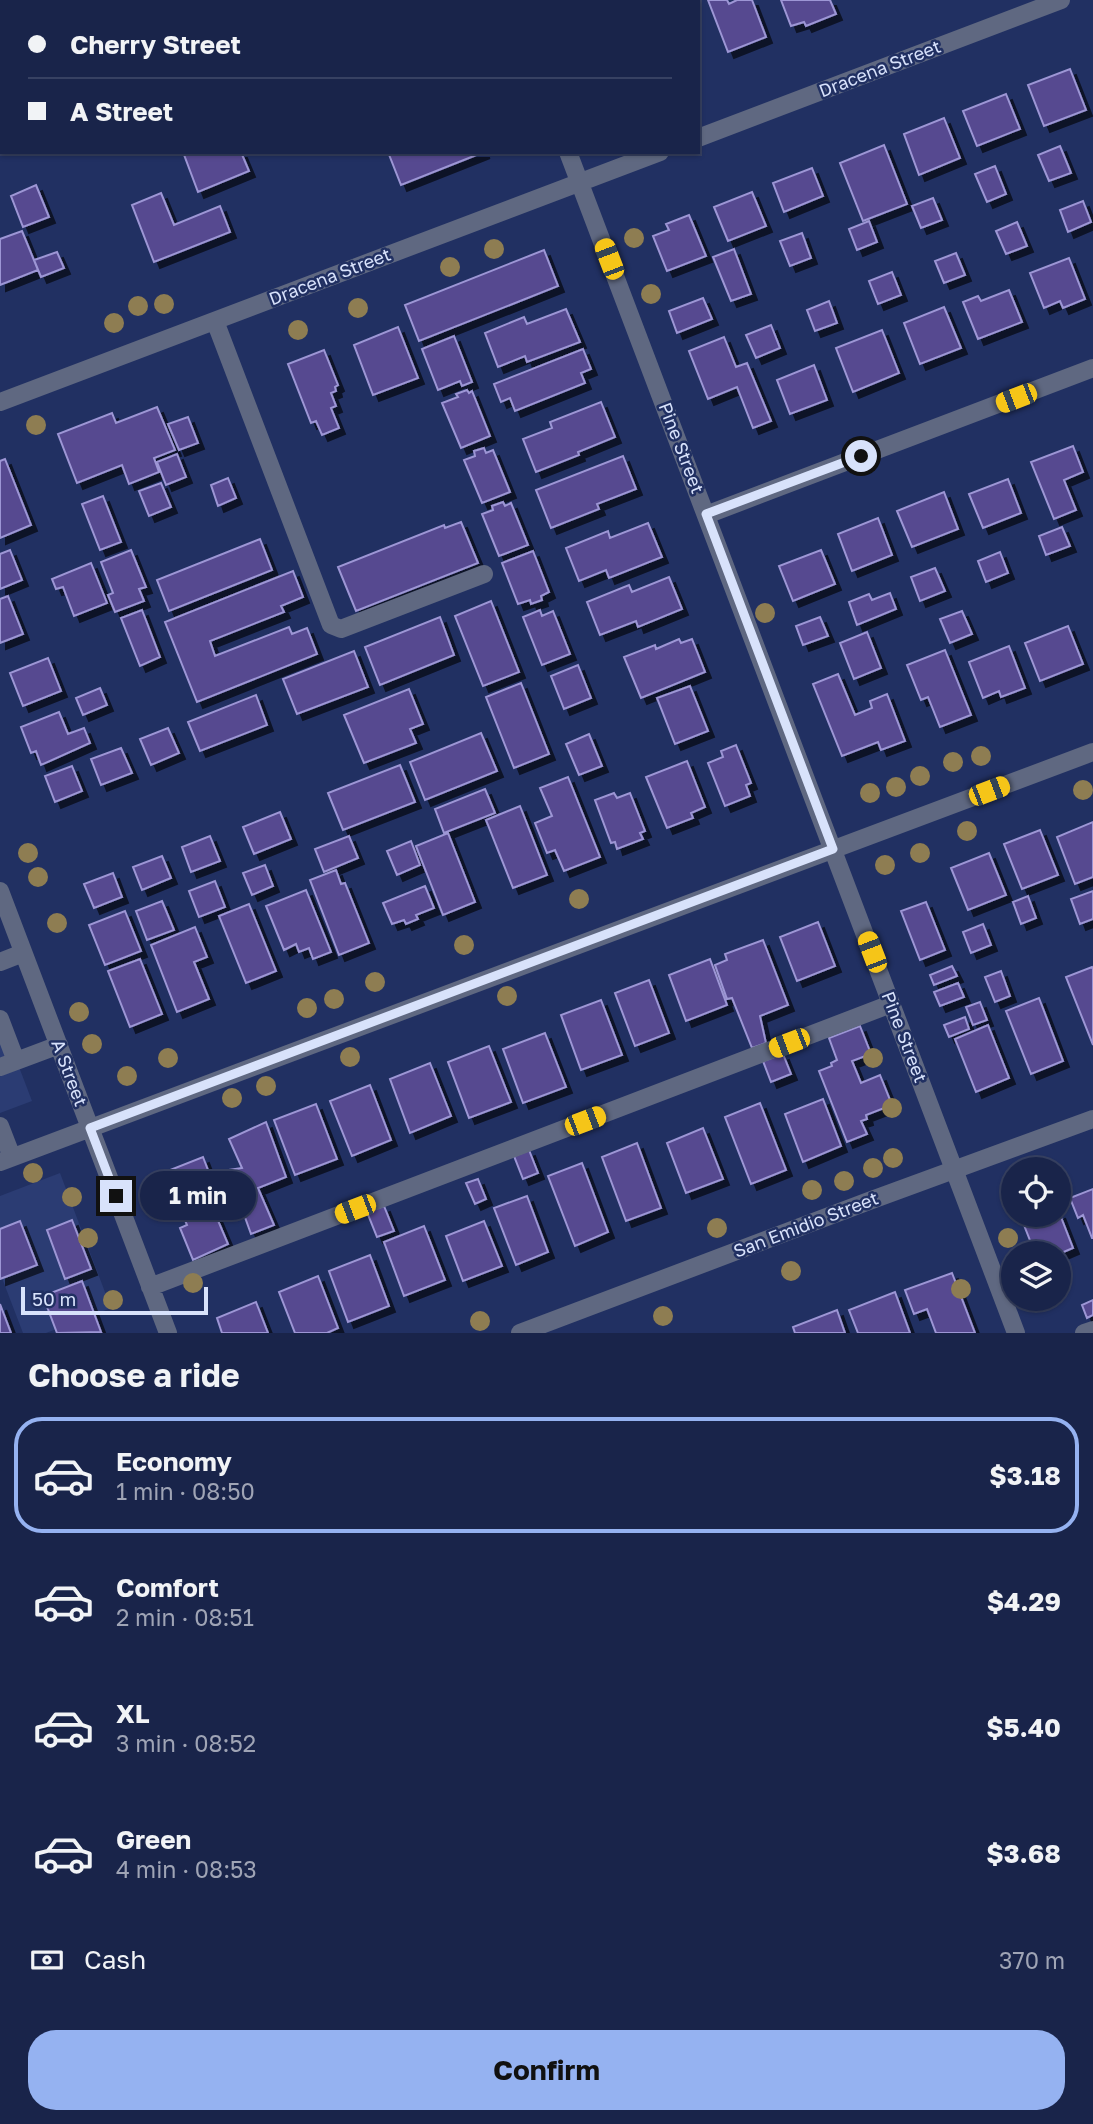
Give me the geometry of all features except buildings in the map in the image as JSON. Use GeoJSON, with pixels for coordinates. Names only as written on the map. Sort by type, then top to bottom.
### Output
{"type":"FeatureCollection","features":[{"type":"Feature","properties":{"kind":"street","name":"Dracena Street"},"geometry":{"type":"LineString","coordinates":[[700,137],[1061,0]]}},
{"type":"Feature","properties":{"kind":"street","name":"Pine Street"},"geometry":{"type":"LineString","coordinates":[[569,154],[1016,1333]]}},
{"type":"Feature","properties":{"kind":"street","name":"Dracena Street"},"geometry":{"type":"LineString","coordinates":[[0,402],[655,154]]}},
{"type":"Feature","properties":{"kind":"street"},"geometry":{"type":"LineString","coordinates":[[215,321],[331,625],[341,628],[484,574]]}},
{"type":"Feature","properties":{"kind":"street"},"geometry":{"type":"LineString","coordinates":[[706,514],[1093,368]]}},
{"type":"Feature","properties":{"kind":"street"},"geometry":{"type":"LineString","coordinates":[[0,1126],[6,1160],[1093,752]]}},
{"type":"Feature","properties":{"kind":"street","name":"A Street"},"geometry":{"type":"LineString","coordinates":[[0,891],[168,1333]]}},
{"type":"Feature","properties":{"kind":"street"},"geometry":{"type":"LineString","coordinates":[[0,962],[23,953]]}},
{"type":"Feature","properties":{"kind":"street"},"geometry":{"type":"LineString","coordinates":[[150,1287],[891,1004]]}},
{"type":"Feature","properties":{"kind":"street"},"geometry":{"type":"LineString","coordinates":[[0,1019],[8,1064],[59,1045]]}},
{"type":"Feature","properties":{"kind":"street","name":"San Emidio Street"},"geometry":{"type":"LineString","coordinates":[[520,1333],[869,1200],[1093,1119]]}},
{"type":"Feature","properties":{"kind":"street"},"geometry":{"type":"LineString","coordinates":[[1084,1333],[1093,1329]]}},
{"type":"Feature","properties":{"kind":"shaded area"},"geometry":{"type":"Polygon","coordinates":[[[0,1017],[32,1101],[0,1113],[0,1017]]]}},
{"type":"Feature","properties":{"kind":"shaded area"},"geometry":{"type":"Polygon","coordinates":[[[60,1173],[111,1308],[46,1333],[23,1333],[0,1273],[0,1196],[60,1173]]]}},
{"type":"Feature","properties":{"kind":"route"},"geometry":{"type":"LineString","coordinates":[[116,1196],[90,1128],[833,849],[706,514],[861,456]]}}]}
